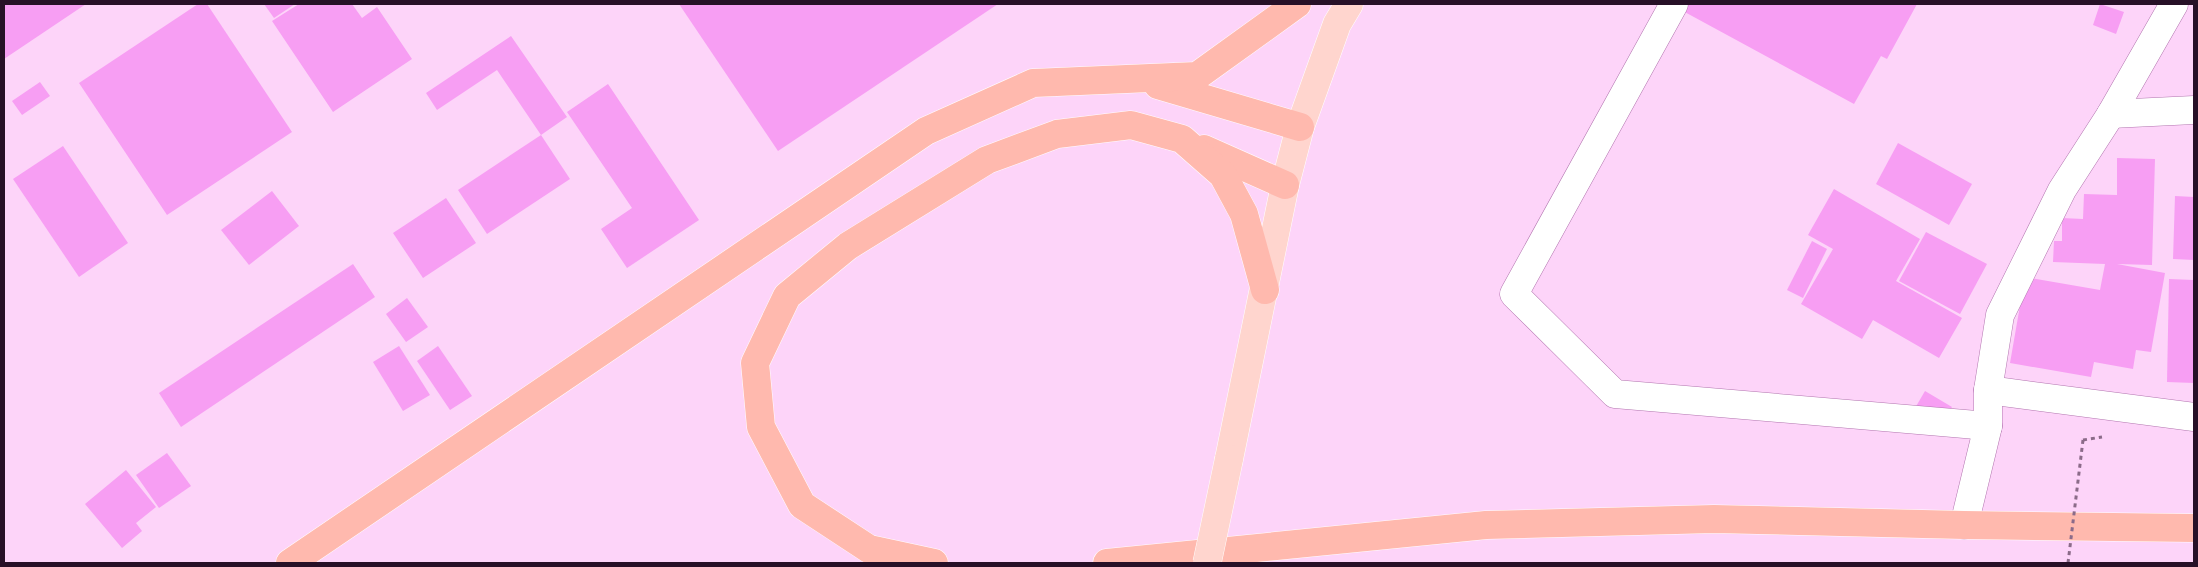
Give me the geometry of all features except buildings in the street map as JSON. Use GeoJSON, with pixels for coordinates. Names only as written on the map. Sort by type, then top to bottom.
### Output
{"type":"FeatureCollection","features":[{"type":"Feature","properties":{"kind":"highway"},"geometry":{"type":"LineString","coordinates":[[290,563],[926,130],[1033,82],[1197,76],[1297,4]]}},
{"type":"Feature","properties":{"kind":"highway"},"geometry":{"type":"LineString","coordinates":[[1137,79],[1300,127]]}},
{"type":"Feature","properties":{"kind":"highway"},"geometry":{"type":"LineString","coordinates":[[934,563],[869,549],[802,505],[761,427],[755,363],[787,296],[848,246],[987,160],[1057,134],[1131,125],[1182,139],[1286,185]]}},
{"type":"Feature","properties":{"kind":"highway"},"geometry":{"type":"LineString","coordinates":[[1182,139],[1223,175],[1244,214],[1265,290]]}},
{"type":"Feature","properties":{"kind":"highway"},"geometry":{"type":"LineString","coordinates":[[1107,563],[1486,525],[1714,519],[2194,528]]}},
{"type":"Feature","properties":{"kind":"main road"},"geometry":{"type":"LineString","coordinates":[[1207,563],[1286,185],[1300,127],[1337,24],[1349,4]]}},
{"type":"Feature","properties":{"kind":"street"},"geometry":{"type":"LineString","coordinates":[[1674,4],[1514,294],[1615,394],[1988,426]]}},
{"type":"Feature","properties":{"kind":"street"},"geometry":{"type":"LineString","coordinates":[[1964,525],[1988,426],[1988,390],[2000,315],[2062,190],[2110,114],[2174,4]]}},
{"type":"Feature","properties":{"kind":"street"},"geometry":{"type":"LineString","coordinates":[[2110,114],[2194,110]]}},
{"type":"Feature","properties":{"kind":"street"},"geometry":{"type":"LineString","coordinates":[[1988,390],[2194,417]]}},
{"type":"Feature","properties":{"kind":"path"},"geometry":{"type":"LineString","coordinates":[[2068,563],[2083,440]]}}]}
